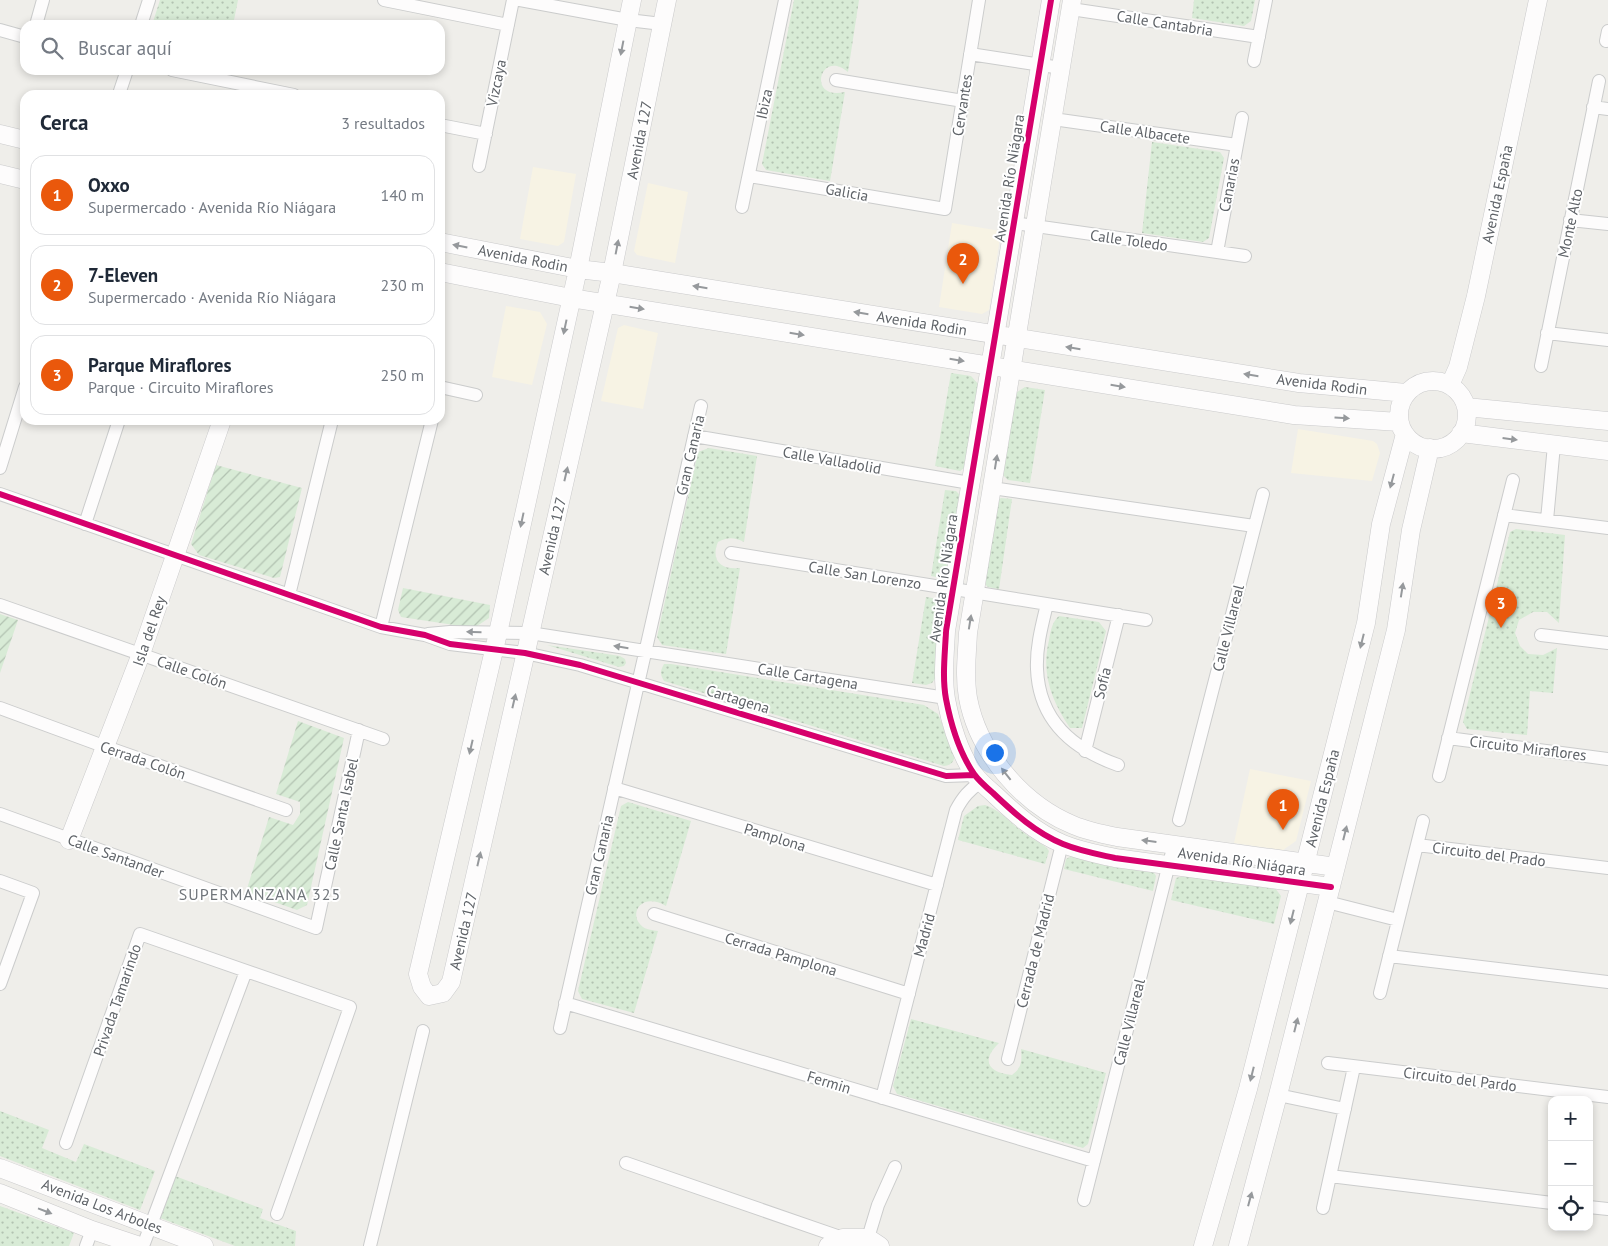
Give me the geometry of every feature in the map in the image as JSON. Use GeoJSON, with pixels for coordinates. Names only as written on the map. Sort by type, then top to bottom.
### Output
{"type":"FeatureCollection","features":[{"type":"Feature","properties":{"kind":"main road","name":"Avenida 127"},"geometry":{"type":"LineString","coordinates":[[632,0],[578,269],[496,641],[418,974],[422,987],[429,996],[443,993],[451,982],[612,273],[667,0]]}},
{"type":"Feature","properties":{"kind":"main road","name":"Avenida Río Niágara"},"geometry":{"type":"LineString","coordinates":[[1051,0],[970,483],[946,641],[944,670],[946,698],[953,729],[963,754],[978,778],[1014,814],[1062,844],[1086,852],[1115,858],[1301,882],[1329,894]]}},
{"type":"Feature","properties":{"kind":"main road","name":"Avenida España"},"geometry":{"type":"LineString","coordinates":[[1450,385],[1458,367],[1476,296],[1538,0]]}},
{"type":"Feature","properties":{"kind":"main road","name":"Avenida Río Niágara"},"geometry":{"type":"LineString","coordinates":[[1072,4],[974,592],[968,633],[966,670],[968,698],[976,723],[988,750],[1009,779],[1027,796],[1048,811],[1072,824],[1094,832],[1117,837],[1336,867]]}},
{"type":"Feature","properties":{"kind":"main road"},"geometry":{"type":"LineString","coordinates":[[0,134],[20,139]]}},
{"type":"Feature","properties":{"kind":"main road"},"geometry":{"type":"LineString","coordinates":[[0,174],[20,179]]}},
{"type":"Feature","properties":{"kind":"main road","name":"Avenida Rodin"},"geometry":{"type":"LineString","coordinates":[[445,243],[578,269],[1016,339],[1299,383],[1406,394]]}},
{"type":"Feature","properties":{"kind":"main road","name":"Avenida Rodin"},"geometry":{"type":"LineString","coordinates":[[445,273],[571,298],[990,366],[1294,415],[1402,428]]}},
{"type":"Feature","properties":{"kind":"main road"},"geometry":{"type":"LineString","coordinates":[[1402,428],[1411,441],[1420,446],[1439,448],[1455,440],[1465,425],[1466,407],[1463,398],[1450,385],[1432,381],[1423,382],[1406,394]]}},
{"type":"Feature","properties":{"kind":"main road","name":"Avenida España"},"geometry":{"type":"LineString","coordinates":[[1203,1246],[1248,1089],[1366,623],[1381,524],[1402,428],[1400,407],[1406,394]]}},
{"type":"Feature","properties":{"kind":"main road"},"geometry":{"type":"LineString","coordinates":[[1466,407],[1608,421]]}},
{"type":"Feature","properties":{"kind":"main road","name":"Isla del Rey"},"geometry":{"type":"LineString","coordinates":[[69,840],[141,654],[220,425]]}},
{"type":"Feature","properties":{"kind":"main road"},"geometry":{"type":"LineString","coordinates":[[1461,433],[1608,451]]}},
{"type":"Feature","properties":{"kind":"main road","name":"Avenida España"},"geometry":{"type":"LineString","coordinates":[[1238,1246],[1396,630],[1411,530],[1430,448]]}},
{"type":"Feature","properties":{"kind":"main road","name":"Avenida Los Arboles"},"geometry":{"type":"LineString","coordinates":[[0,1168],[204,1246]]}},
{"type":"Feature","properties":{"kind":"main road","name":"Avenida Los Arboles"},"geometry":{"type":"LineString","coordinates":[[0,1194],[89,1238],[141,1246]]}},
{"type":"Feature","properties":{"kind":"main road"},"geometry":{"type":"LineString","coordinates":[[836,1242],[874,1242]]}},
{"type":"Feature","properties":{"kind":"street"},"geometry":{"type":"LineString","coordinates":[[37,20],[42,0]]}},
{"type":"Feature","properties":{"kind":"street"},"geometry":{"type":"LineString","coordinates":[[143,20],[149,0]]}},
{"type":"Feature","properties":{"kind":"street"},"geometry":{"type":"LineString","coordinates":[[384,0],[508,25]]}},
{"type":"Feature","properties":{"kind":"street","name":"Vizcaya"},"geometry":{"type":"LineString","coordinates":[[479,166],[513,0]]}},
{"type":"Feature","properties":{"kind":"street"},"geometry":{"type":"LineString","coordinates":[[520,0],[628,20],[662,24]]}},
{"type":"Feature","properties":{"kind":"street","name":"Ibiza"},"geometry":{"type":"LineString","coordinates":[[742,207],[785,0]]}},
{"type":"Feature","properties":{"kind":"street","name":"Cervantes"},"geometry":{"type":"LineString","coordinates":[[945,209],[979,0]]}},
{"type":"Feature","properties":{"kind":"street"},"geometry":{"type":"LineString","coordinates":[[1254,60],[1266,0]]}},
{"type":"Feature","properties":{"kind":"street","name":"Calle Cantabria"},"geometry":{"type":"LineString","coordinates":[[1072,4],[1259,37]]}},
{"type":"Feature","properties":{"kind":"street"},"geometry":{"type":"LineString","coordinates":[[0,30],[20,35]]}},
{"type":"Feature","properties":{"kind":"street"},"geometry":{"type":"LineString","coordinates":[[970,54],[1061,68]]}},
{"type":"Feature","properties":{"kind":"street"},"geometry":{"type":"LineString","coordinates":[[120,90],[125,75]]}},
{"type":"Feature","properties":{"kind":"street"},"geometry":{"type":"LineString","coordinates":[[196,75],[270,90]]}},
{"type":"Feature","properties":{"kind":"street"},"geometry":{"type":"LineString","coordinates":[[836,80],[963,101]]}},
{"type":"Feature","properties":{"kind":"street","name":"Monte Alto"},"geometry":{"type":"LineString","coordinates":[[1540,366],[1599,81]]}},
{"type":"Feature","properties":{"kind":"street"},"geometry":{"type":"LineString","coordinates":[[1594,107],[1608,109]]}},
{"type":"Feature","properties":{"kind":"street","name":"Canarias"},"geometry":{"type":"LineString","coordinates":[[1216,252],[1242,118]]}},
{"type":"Feature","properties":{"kind":"street","name":"Calle Albacete"},"geometry":{"type":"LineString","coordinates":[[1053,119],[1236,145]]}},
{"type":"Feature","properties":{"kind":"street"},"geometry":{"type":"LineString","coordinates":[[445,126],[486,134]]}},
{"type":"Feature","properties":{"kind":"street","name":"Galicia"},"geometry":{"type":"LineString","coordinates":[[749,176],[945,209]]}},
{"type":"Feature","properties":{"kind":"street"},"geometry":{"type":"LineString","coordinates":[[1570,220],[1608,224]]}},
{"type":"Feature","properties":{"kind":"street","name":"Calle Toledo"},"geometry":{"type":"LineString","coordinates":[[1014,223],[1245,256]]}},
{"type":"Feature","properties":{"kind":"street"},"geometry":{"type":"LineString","coordinates":[[1547,333],[1608,340]]}},
{"type":"Feature","properties":{"kind":"street"},"geometry":{"type":"LineString","coordinates":[[445,388],[476,395]]}},
{"type":"Feature","properties":{"kind":"street"},"geometry":{"type":"LineString","coordinates":[[0,468],[20,403]]}},
{"type":"Feature","properties":{"kind":"street","name":"Gran Canaria"},"geometry":{"type":"LineString","coordinates":[[560,1028],[701,406]]}},
{"type":"Feature","properties":{"kind":"street"},"geometry":{"type":"LineString","coordinates":[[85,524],[117,425]]}},
{"type":"Feature","properties":{"kind":"street"},"geometry":{"type":"LineString","coordinates":[[289,595],[331,425]]}},
{"type":"Feature","properties":{"kind":"street"},"geometry":{"type":"LineString","coordinates":[[381,627],[431,425]]}},
{"type":"Feature","properties":{"kind":"street","name":"Calle Valladolid"},"geometry":{"type":"LineString","coordinates":[[694,436],[970,483]]}},
{"type":"Feature","properties":{"kind":"street"},"geometry":{"type":"LineString","coordinates":[[1547,520],[1554,445]]}},
{"type":"Feature","properties":{"kind":"street","name":"Circuito Miraflores"},"geometry":{"type":"LineString","coordinates":[[1439,776],[1513,480]]}},
{"type":"Feature","properties":{"kind":"street"},"geometry":{"type":"LineString","coordinates":[[992,488],[1254,526]]}},
{"type":"Feature","properties":{"kind":"street"},"geometry":{"type":"LineString","coordinates":[[0,494],[381,627],[425,635],[450,632],[496,641],[530,633],[646,650]]}},
{"type":"Feature","properties":{"kind":"street","name":"Calle Villareal"},"geometry":{"type":"LineString","coordinates":[[1179,820],[1263,494]]}},
{"type":"Feature","properties":{"kind":"street"},"geometry":{"type":"LineString","coordinates":[[1504,515],[1608,528]]}},
{"type":"Feature","properties":{"kind":"street","name":"Calle San Lorenzo"},"geometry":{"type":"LineString","coordinates":[[731,554],[1146,620]]}},
{"type":"Feature","properties":{"kind":"street"},"geometry":{"type":"LineString","coordinates":[[1047,604],[1039,644],[1037,668],[1038,684],[1046,706],[1058,728],[1070,740],[1085,751],[1118,765]]}},
{"type":"Feature","properties":{"kind":"street","name":"Calle Colón"},"geometry":{"type":"LineString","coordinates":[[0,605],[383,739]]}},
{"type":"Feature","properties":{"kind":"street","name":"Sofía"},"geometry":{"type":"LineString","coordinates":[[1085,751],[1119,615]]}},
{"type":"Feature","properties":{"kind":"street"},"geometry":{"type":"LineString","coordinates":[[1540,635],[1608,643]]}},
{"type":"Feature","properties":{"kind":"street","name":"Cartagena"},"geometry":{"type":"LineString","coordinates":[[496,641],[525,652],[580,665],[638,682],[946,776],[978,778]]}},
{"type":"Feature","properties":{"kind":"street","name":"Calle Cartagena"},"geometry":{"type":"LineString","coordinates":[[646,650],[946,698]]}},
{"type":"Feature","properties":{"kind":"street","name":"Cerrada Colón"},"geometry":{"type":"LineString","coordinates":[[0,708],[106,748],[286,810]]}},
{"type":"Feature","properties":{"kind":"street","name":"Calle Santa Isabel"},"geometry":{"type":"LineString","coordinates":[[316,928],[359,730]]}},
{"type":"Feature","properties":{"kind":"street","name":"Circuito Miraflores"},"geometry":{"type":"LineString","coordinates":[[1448,738],[1608,759]]}},
{"type":"Feature","properties":{"kind":"street","name":"Madrid"},"geometry":{"type":"LineString","coordinates":[[882,1098],[956,810],[962,798],[978,778]]}},
{"type":"Feature","properties":{"kind":"street","name":"Pamplona"},"geometry":{"type":"LineString","coordinates":[[614,788],[937,885]]}},
{"type":"Feature","properties":{"kind":"street","name":"Calle Santander"},"geometry":{"type":"LineString","coordinates":[[0,814],[316,928]]}},
{"type":"Feature","properties":{"kind":"street"},"geometry":{"type":"LineString","coordinates":[[1417,845],[1423,821]]}},
{"type":"Feature","properties":{"kind":"street","name":"Cerrada de Madrid"},"geometry":{"type":"LineString","coordinates":[[1008,1059],[1062,844]]}},
{"type":"Feature","properties":{"kind":"street","name":"Calle Villareal"},"geometry":{"type":"LineString","coordinates":[[1084,1200],[1174,844]]}},
{"type":"Feature","properties":{"kind":"street","name":"Circuito del Prado"},"geometry":{"type":"LineString","coordinates":[[1380,993],[1417,845],[1608,868]]}},
{"type":"Feature","properties":{"kind":"street"},"geometry":{"type":"LineString","coordinates":[[0,881],[33,893],[0,984]]}},
{"type":"Feature","properties":{"kind":"street"},"geometry":{"type":"LineString","coordinates":[[1329,894],[1398,920]]}},
{"type":"Feature","properties":{"kind":"street","name":"Cerrada Pamplona"},"geometry":{"type":"LineString","coordinates":[[654,914],[909,994]]}},
{"type":"Feature","properties":{"kind":"street","name":"Privada Tamarindo"},"geometry":{"type":"LineString","coordinates":[[66,1143],[140,934],[350,1007],[277,1214]]}},
{"type":"Feature","properties":{"kind":"street"},"geometry":{"type":"LineString","coordinates":[[1389,956],[1608,982]]}},
{"type":"Feature","properties":{"kind":"street"},"geometry":{"type":"LineString","coordinates":[[141,1246],[151,1225],[246,970]]}},
{"type":"Feature","properties":{"kind":"street","name":"Fermin"},"geometry":{"type":"LineString","coordinates":[[565,1003],[1094,1161]]}},
{"type":"Feature","properties":{"kind":"street"},"geometry":{"type":"LineString","coordinates":[[370,1246],[423,1031]]}},
{"type":"Feature","properties":{"kind":"street","name":"Circuito del Pardo"},"geometry":{"type":"LineString","coordinates":[[1328,1063],[1608,1097]]}},
{"type":"Feature","properties":{"kind":"street"},"geometry":{"type":"LineString","coordinates":[[1324,1208],[1354,1067]]}},
{"type":"Feature","properties":{"kind":"street"},"geometry":{"type":"LineString","coordinates":[[1278,1095],[1345,1109]]}},
{"type":"Feature","properties":{"kind":"street"},"geometry":{"type":"LineString","coordinates":[[626,1163],[836,1242]]}},
{"type":"Feature","properties":{"kind":"street"},"geometry":{"type":"LineString","coordinates":[[874,1242],[878,1205],[895,1168]]}},
{"type":"Feature","properties":{"kind":"street"},"geometry":{"type":"LineString","coordinates":[[1330,1176],[1548,1203]]}},
{"type":"Feature","properties":{"kind":"street"},"geometry":{"type":"LineString","coordinates":[[1593,1207],[1608,1209]]}},
{"type":"Feature","properties":{"kind":"shaded area"},"geometry":{"type":"Polygon","coordinates":[[[533,167],[576,174],[564,242],[558,246],[520,239],[533,167]]]}},
{"type":"Feature","properties":{"kind":"shaded area"},"geometry":{"type":"Polygon","coordinates":[[[648,183],[688,192],[675,263],[637,255],[634,251],[648,183]]]}},
{"type":"Feature","properties":{"kind":"shaded area"},"geometry":{"type":"Polygon","coordinates":[[[952,223],[1001,231],[989,310],[982,314],[939,307],[952,223]]]}},
{"type":"Feature","properties":{"kind":"shaded area"},"geometry":{"type":"Polygon","coordinates":[[[506,306],[540,312],[547,324],[532,385],[492,377],[506,306]]]}},
{"type":"Feature","properties":{"kind":"shaded area"},"geometry":{"type":"Polygon","coordinates":[[[624,325],[658,333],[643,409],[601,401],[618,328],[624,325]]]}},
{"type":"Feature","properties":{"kind":"shaded area"},"geometry":{"type":"Polygon","coordinates":[[[1298,429],[1373,441],[1377,444],[1380,453],[1372,481],[1291,473],[1298,429]]]}},
{"type":"Feature","properties":{"kind":"shaded area"},"geometry":{"type":"Polygon","coordinates":[[[1250,769],[1311,781],[1296,841],[1283,850],[1234,843],[1250,769]]]}},
{"type":"Feature","properties":{"kind":"green space"},"geometry":{"type":"Polygon","coordinates":[[[160,0],[238,0],[234,20],[154,20],[160,0]]]}},
{"type":"Feature","properties":{"kind":"green space"},"geometry":{"type":"Polygon","coordinates":[[[794,0],[859,0],[848,72],[838,66],[830,66],[824,70],[821,76],[821,83],[825,89],[833,93],[845,92],[830,181],[766,170],[762,164],[794,0]]]}},
{"type":"Feature","properties":{"kind":"green space"},"geometry":{"type":"Polygon","coordinates":[[[1194,0],[1255,0],[1251,21],[1244,26],[1192,18],[1194,0]]]}},
{"type":"Feature","properties":{"kind":"green space"},"geometry":{"type":"Polygon","coordinates":[[[1152,142],[1220,152],[1224,158],[1209,238],[1203,242],[1142,233],[1152,142]]]}},
{"type":"Feature","properties":{"kind":"green space"},"geometry":{"type":"Polygon","coordinates":[[[951,373],[971,376],[980,386],[967,466],[960,471],[935,466],[951,373]]]}},
{"type":"Feature","properties":{"kind":"green space"},"geometry":{"type":"Polygon","coordinates":[[[1025,387],[1045,390],[1030,483],[1008,480],[1002,474],[1014,394],[1025,387]]]}},
{"type":"Feature","properties":{"kind":"green space"},"geometry":{"type":"Polygon","coordinates":[[[709,448],[757,456],[744,542],[734,538],[725,539],[718,542],[716,549],[719,563],[723,566],[740,568],[726,654],[662,645],[657,637],[698,452],[709,448]]]}},
{"type":"Feature","properties":{"kind":"green space"},"geometry":{"type":"Polygon","coordinates":[[[216,465],[302,488],[280,577],[274,578],[199,555],[191,544],[216,465]]]}},
{"type":"Feature","properties":{"kind":"green space"},"geometry":{"type":"Polygon","coordinates":[[[945,490],[956,491],[961,496],[946,575],[941,578],[931,576],[945,490]]]}},
{"type":"Feature","properties":{"kind":"green space"},"geometry":{"type":"Polygon","coordinates":[[[1001,498],[1012,499],[999,589],[988,587],[983,582],[996,501],[1001,498]]]}},
{"type":"Feature","properties":{"kind":"green space"},"geometry":{"type":"Polygon","coordinates":[[[1516,529],[1565,535],[1559,623],[1547,612],[1533,612],[1519,620],[1515,633],[1520,646],[1528,654],[1543,655],[1557,648],[1553,693],[1530,691],[1527,735],[1467,729],[1463,722],[1510,532],[1516,529]]]}},
{"type":"Feature","properties":{"kind":"green space"},"geometry":{"type":"Polygon","coordinates":[[[403,588],[490,605],[489,618],[474,628],[401,617],[398,610],[403,588]]]}},
{"type":"Feature","properties":{"kind":"green space"},"geometry":{"type":"Polygon","coordinates":[[[926,597],[938,599],[942,605],[936,677],[932,683],[926,685],[912,683],[926,597]]]}},
{"type":"Feature","properties":{"kind":"green space"},"geometry":{"type":"Polygon","coordinates":[[[0,614],[18,620],[0,673],[0,614]]]}},
{"type":"Feature","properties":{"kind":"green space"},"geometry":{"type":"Polygon","coordinates":[[[1059,616],[1099,622],[1106,631],[1082,728],[1070,728],[1063,718],[1049,686],[1046,664],[1047,652],[1053,624],[1059,616]]]}},
{"type":"Feature","properties":{"kind":"green space"},"geometry":{"type":"Polygon","coordinates":[[[547,645],[620,656],[625,659],[626,663],[624,666],[619,667],[547,645]]]}},
{"type":"Feature","properties":{"kind":"green space"},"geometry":{"type":"Polygon","coordinates":[[[664,664],[924,705],[938,714],[955,756],[951,763],[944,766],[664,681],[661,672],[664,664]]]}},
{"type":"Feature","properties":{"kind":"green space"},"geometry":{"type":"Polygon","coordinates":[[[298,721],[344,738],[307,905],[297,910],[246,892],[269,817],[293,825],[300,814],[300,802],[276,794],[298,721]]]}},
{"type":"Feature","properties":{"kind":"green space"},"geometry":{"type":"Polygon","coordinates":[[[628,802],[691,821],[666,906],[650,901],[639,906],[637,911],[636,917],[643,927],[658,931],[634,1013],[582,999],[578,991],[621,806],[628,802]]]}},
{"type":"Feature","properties":{"kind":"green space"},"geometry":{"type":"Polygon","coordinates":[[[985,805],[1002,814],[1022,831],[1047,848],[1049,851],[1045,864],[958,840],[964,816],[978,806],[985,805]]]}},
{"type":"Feature","properties":{"kind":"green space"},"geometry":{"type":"Polygon","coordinates":[[[1072,856],[1153,871],[1156,876],[1153,891],[1064,869],[1066,859],[1072,856]]]}},
{"type":"Feature","properties":{"kind":"green space"},"geometry":{"type":"Polygon","coordinates":[[[1184,876],[1275,888],[1281,896],[1274,924],[1171,900],[1176,878],[1184,876]]]}},
{"type":"Feature","properties":{"kind":"green space"},"geometry":{"type":"Polygon","coordinates":[[[911,1019],[999,1043],[993,1049],[989,1061],[993,1069],[1004,1074],[1012,1075],[1018,1070],[1021,1061],[1021,1049],[1106,1073],[1088,1144],[1083,1148],[897,1094],[893,1086],[911,1019]]]}},
{"type":"Feature","properties":{"kind":"green space"},"geometry":{"type":"Polygon","coordinates":[[[0,1111],[49,1130],[42,1148],[76,1162],[84,1144],[155,1171],[140,1210],[0,1156],[0,1111]]]}},
{"type":"Feature","properties":{"kind":"green space"},"geometry":{"type":"Polygon","coordinates":[[[175,1176],[263,1209],[260,1218],[296,1231],[295,1246],[235,1246],[160,1218],[175,1176]]]}},
{"type":"Feature","properties":{"kind":"green space"},"geometry":{"type":"Polygon","coordinates":[[[0,1206],[74,1233],[69,1246],[0,1246],[0,1206]]]}},
{"type":"Feature","properties":{"kind":"cycle path"},"geometry":{"type":"LineString","coordinates":[[1051,0],[946,631],[944,682],[953,728],[964,757],[980,782],[1026,822],[1063,844],[1115,858],[1331,887]]}},
{"type":"Feature","properties":{"kind":"cycle path"},"geometry":{"type":"LineString","coordinates":[[0,494],[381,627],[425,635],[450,644],[525,653],[580,665],[946,776],[974,775]]}},
{"type":"Feature","properties":{"kind":"place","name":"7-Eleven"},"geometry":{"type":"Point","coordinates":[963,284]}},
{"type":"Feature","properties":{"kind":"place","name":"Parque Miraflores"},"geometry":{"type":"Point","coordinates":[1501,628]}},
{"type":"Feature","properties":{"kind":"place","name":"Oxxo"},"geometry":{"type":"Point","coordinates":[1283,830]}},
{"type":"Feature","properties":{"kind":"district","name":"SUPERMANZANA 325"},"geometry":{"type":"Point","coordinates":[260,894]}}]}
